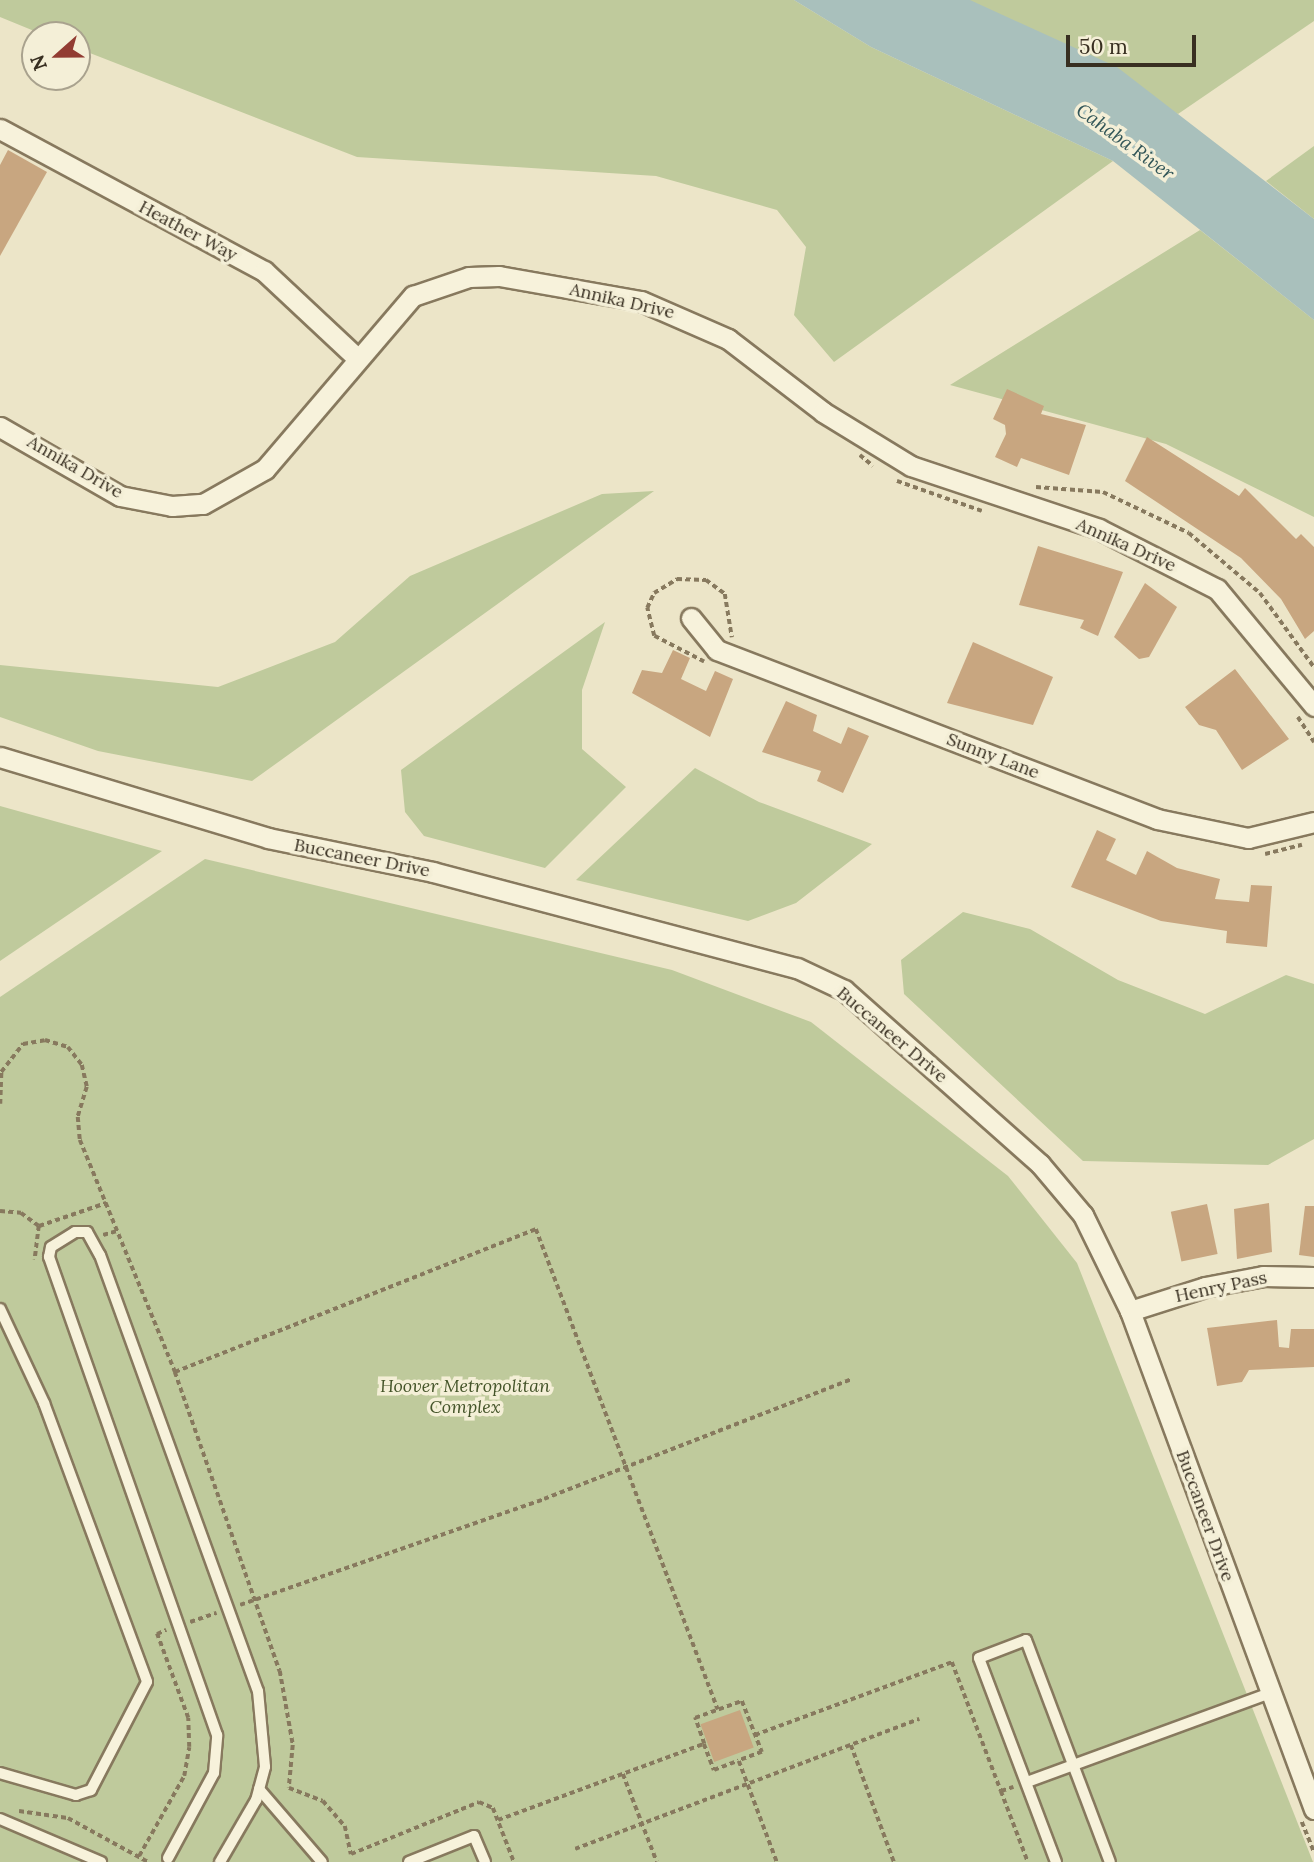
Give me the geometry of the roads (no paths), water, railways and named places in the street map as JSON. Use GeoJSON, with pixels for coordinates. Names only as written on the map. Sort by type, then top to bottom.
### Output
{"type":"FeatureCollection","features":[{"type":"Feature","properties":{"kind":"street","name":"Heather Way"},"geometry":{"type":"LineString","coordinates":[[0,129],[264,271],[357,358]]}},
{"type":"Feature","properties":{"kind":"street","name":"Annika Drive"},"geometry":{"type":"LineString","coordinates":[[0,426],[120,496],[172,506],[203,504],[265,469],[357,358],[414,296],[469,277],[512,278],[683,315],[728,339],[868,444],[911,466],[1099,529],[1217,589],[1314,706]]}},
{"type":"Feature","properties":{"kind":"street","name":"Sunny Lane"},"geometry":{"type":"LineString","coordinates":[[691,618],[717,650],[1157,819],[1248,838],[1314,822]]}},
{"type":"Feature","properties":{"kind":"street","name":"Buccaneer Drive"},"geometry":{"type":"LineString","coordinates":[[0,757],[268,838],[433,872],[797,968],[844,989],[1040,1164],[1083,1215],[1130,1311],[1270,1693],[1306,1810]]}},
{"type":"Feature","properties":{"kind":"street","name":"Henry Pass"},"geometry":{"type":"LineString","coordinates":[[1130,1311],[1205,1287],[1263,1276],[1314,1278]]}},
{"type":"Feature","properties":{"kind":"lane"},"geometry":{"type":"LineString","coordinates":[[169,1861],[214,1773],[217,1735],[182,1624],[50,1259],[51,1247],[75,1232],[87,1232],[95,1242],[229,1609],[265,1730],[259,1789],[220,1862]]}},
{"type":"Feature","properties":{"kind":"lane"},"geometry":{"type":"LineString","coordinates":[[0,1309],[48,1414],[147,1682],[91,1790],[76,1796],[0,1773]]}},
{"type":"Feature","properties":{"kind":"lane"},"geometry":{"type":"LineString","coordinates":[[1056,1862],[979,1658],[1026,1640],[1110,1862]]}},
{"type":"Feature","properties":{"kind":"lane"},"geometry":{"type":"LineString","coordinates":[[1027,1782],[1270,1693]]}},
{"type":"Feature","properties":{"kind":"lane"},"geometry":{"type":"LineString","coordinates":[[259,1789],[322,1862]]}},
{"type":"Feature","properties":{"kind":"lane"},"geometry":{"type":"LineString","coordinates":[[0,1819],[101,1862]]}},
{"type":"Feature","properties":{"kind":"lane"},"geometry":{"type":"LineString","coordinates":[[409,1862],[474,1836],[485,1862]]}},
{"type":"Feature","properties":{"kind":"water","name":"Cahaba River"},"geometry":{"type":"Polygon","coordinates":[[[794,0],[970,0],[1117,67],[1314,219],[1314,320],[1113,161],[871,47],[794,0]]]}},
{"type":"Feature","properties":{"kind":"park label","name":"Hoover Metropolitan Complex"},"geometry":{"type":"Point","coordinates":[465,1397]}}]}
